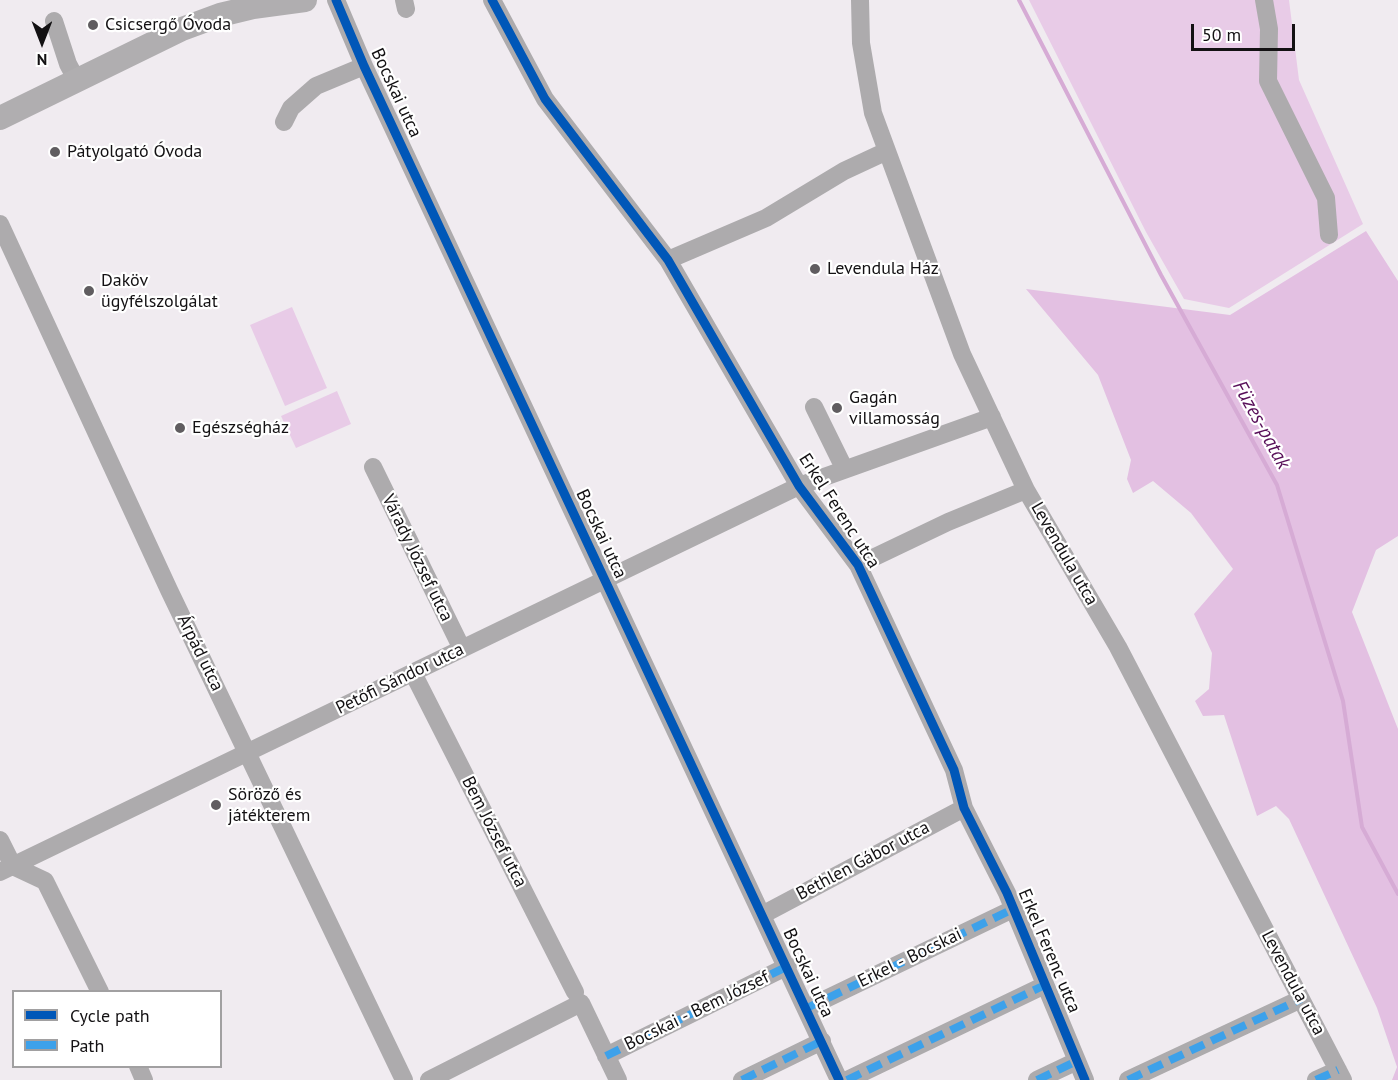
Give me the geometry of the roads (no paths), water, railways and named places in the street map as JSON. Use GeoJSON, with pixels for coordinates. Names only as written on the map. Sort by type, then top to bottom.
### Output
{"type":"FeatureCollection","features":[{"type":"Feature","properties":{"kind":"main road"},"geometry":{"type":"LineString","coordinates":[[0,118],[182,29],[220,15],[305,0]]}},
{"type":"Feature","properties":{"kind":"street","name":"Bocskai utca"},"geometry":{"type":"LineString","coordinates":[[336,0],[364,66],[604,580],[788,966],[839,1080]]}},
{"type":"Feature","properties":{"kind":"street","name":"Erkel Ferenc utca"},"geometry":{"type":"LineString","coordinates":[[492,0],[545,99],[668,260],[799,486],[858,565],[954,770],[964,808],[1013,909],[1084,1080]]}},
{"type":"Feature","properties":{"kind":"street","name":"Levendula utca"},"geometry":{"type":"LineString","coordinates":[[860,0],[861,43],[867,84],[887,151],[962,354],[1026,490],[1118,647],[1340,1075]]}},
{"type":"Feature","properties":{"kind":"street"},"geometry":{"type":"LineString","coordinates":[[1264,0],[1269,29],[1268,81],[1326,198],[1329,235]]}},
{"type":"Feature","properties":{"kind":"street"},"geometry":{"type":"LineString","coordinates":[[54,21],[68,64],[76,79]]}},
{"type":"Feature","properties":{"kind":"street"},"geometry":{"type":"LineString","coordinates":[[284,122],[291,108],[316,86],[364,66]]}},
{"type":"Feature","properties":{"kind":"street"},"geometry":{"type":"LineString","coordinates":[[668,260],[766,218],[844,171],[887,151]]}},
{"type":"Feature","properties":{"kind":"street","name":"Árpád utca"},"geometry":{"type":"LineString","coordinates":[[0,224],[247,753],[404,1080]]}},
{"type":"Feature","properties":{"kind":"street"},"geometry":{"type":"LineString","coordinates":[[814,406],[844,468]]}},
{"type":"Feature","properties":{"kind":"street","name":"Petőfi Sándor utca"},"geometry":{"type":"LineString","coordinates":[[6,869],[799,486],[844,468],[992,417]]}},
{"type":"Feature","properties":{"kind":"street","name":"Várady József utca"},"geometry":{"type":"LineString","coordinates":[[373,467],[462,649]]}},
{"type":"Feature","properties":{"kind":"street"},"geometry":{"type":"LineString","coordinates":[[858,565],[948,522],[1026,490]]}},
{"type":"Feature","properties":{"kind":"street","name":"Bem József utca"},"geometry":{"type":"LineString","coordinates":[[413,673],[618,1080]]}},
{"type":"Feature","properties":{"kind":"street","name":"Bethlen Gábor utca"},"geometry":{"type":"LineString","coordinates":[[762,915],[964,808]]}},
{"type":"Feature","properties":{"kind":"street"},"geometry":{"type":"LineString","coordinates":[[0,840],[6,869],[45,881],[99,990]]}},
{"type":"Feature","properties":{"kind":"street","name":"Erkel - Bocskai"},"geometry":{"type":"LineString","coordinates":[[807,1008],[1013,909]]}},
{"type":"Feature","properties":{"kind":"street","name":"Bocskai - Bem József"},"geometry":{"type":"LineString","coordinates":[[606,1056],[788,966]]}},
{"type":"Feature","properties":{"kind":"street"},"geometry":{"type":"LineString","coordinates":[[847,1080],[1045,985]]}},
{"type":"Feature","properties":{"kind":"street"},"geometry":{"type":"LineString","coordinates":[[429,1080],[578,998]]}},
{"type":"Feature","properties":{"kind":"street"},"geometry":{"type":"LineString","coordinates":[[1128,1080],[1301,999]]}},
{"type":"Feature","properties":{"kind":"street"},"geometry":{"type":"LineString","coordinates":[[742,1080],[822,1041]]}},
{"type":"Feature","properties":{"kind":"street"},"geometry":{"type":"LineString","coordinates":[[1037,1080],[1077,1061]]}},
{"type":"Feature","properties":{"kind":"street"},"geometry":{"type":"LineString","coordinates":[[1316,1080],[1340,1075]]}},
{"type":"Feature","properties":{"kind":"waterway","name":"Füzes-patak"},"geometry":{"type":"LineString","coordinates":[[1019,0],[1161,275],[1277,485],[1343,701],[1362,827],[1398,894]]}},
{"type":"Feature","properties":{"kind":"place","name":"Csicsergő Óvoda"},"geometry":{"type":"Point","coordinates":[93,25]}},
{"type":"Feature","properties":{"kind":"place","name":"Pátyolgató Óvoda"},"geometry":{"type":"Point","coordinates":[55,152]}},
{"type":"Feature","properties":{"kind":"place","name":"Levendula Ház"},"geometry":{"type":"Point","coordinates":[815,269]}},
{"type":"Feature","properties":{"kind":"place","name":"Daköv ügyfélszolgálat"},"geometry":{"type":"Point","coordinates":[89,291]}},
{"type":"Feature","properties":{"kind":"place","name":"Gagán villamosság"},"geometry":{"type":"Point","coordinates":[837,408]}},
{"type":"Feature","properties":{"kind":"place","name":"Egészségház"},"geometry":{"type":"Point","coordinates":[180,428]}},
{"type":"Feature","properties":{"kind":"place","name":"Söröző és játékterem"},"geometry":{"type":"Point","coordinates":[216,805]}}]}
